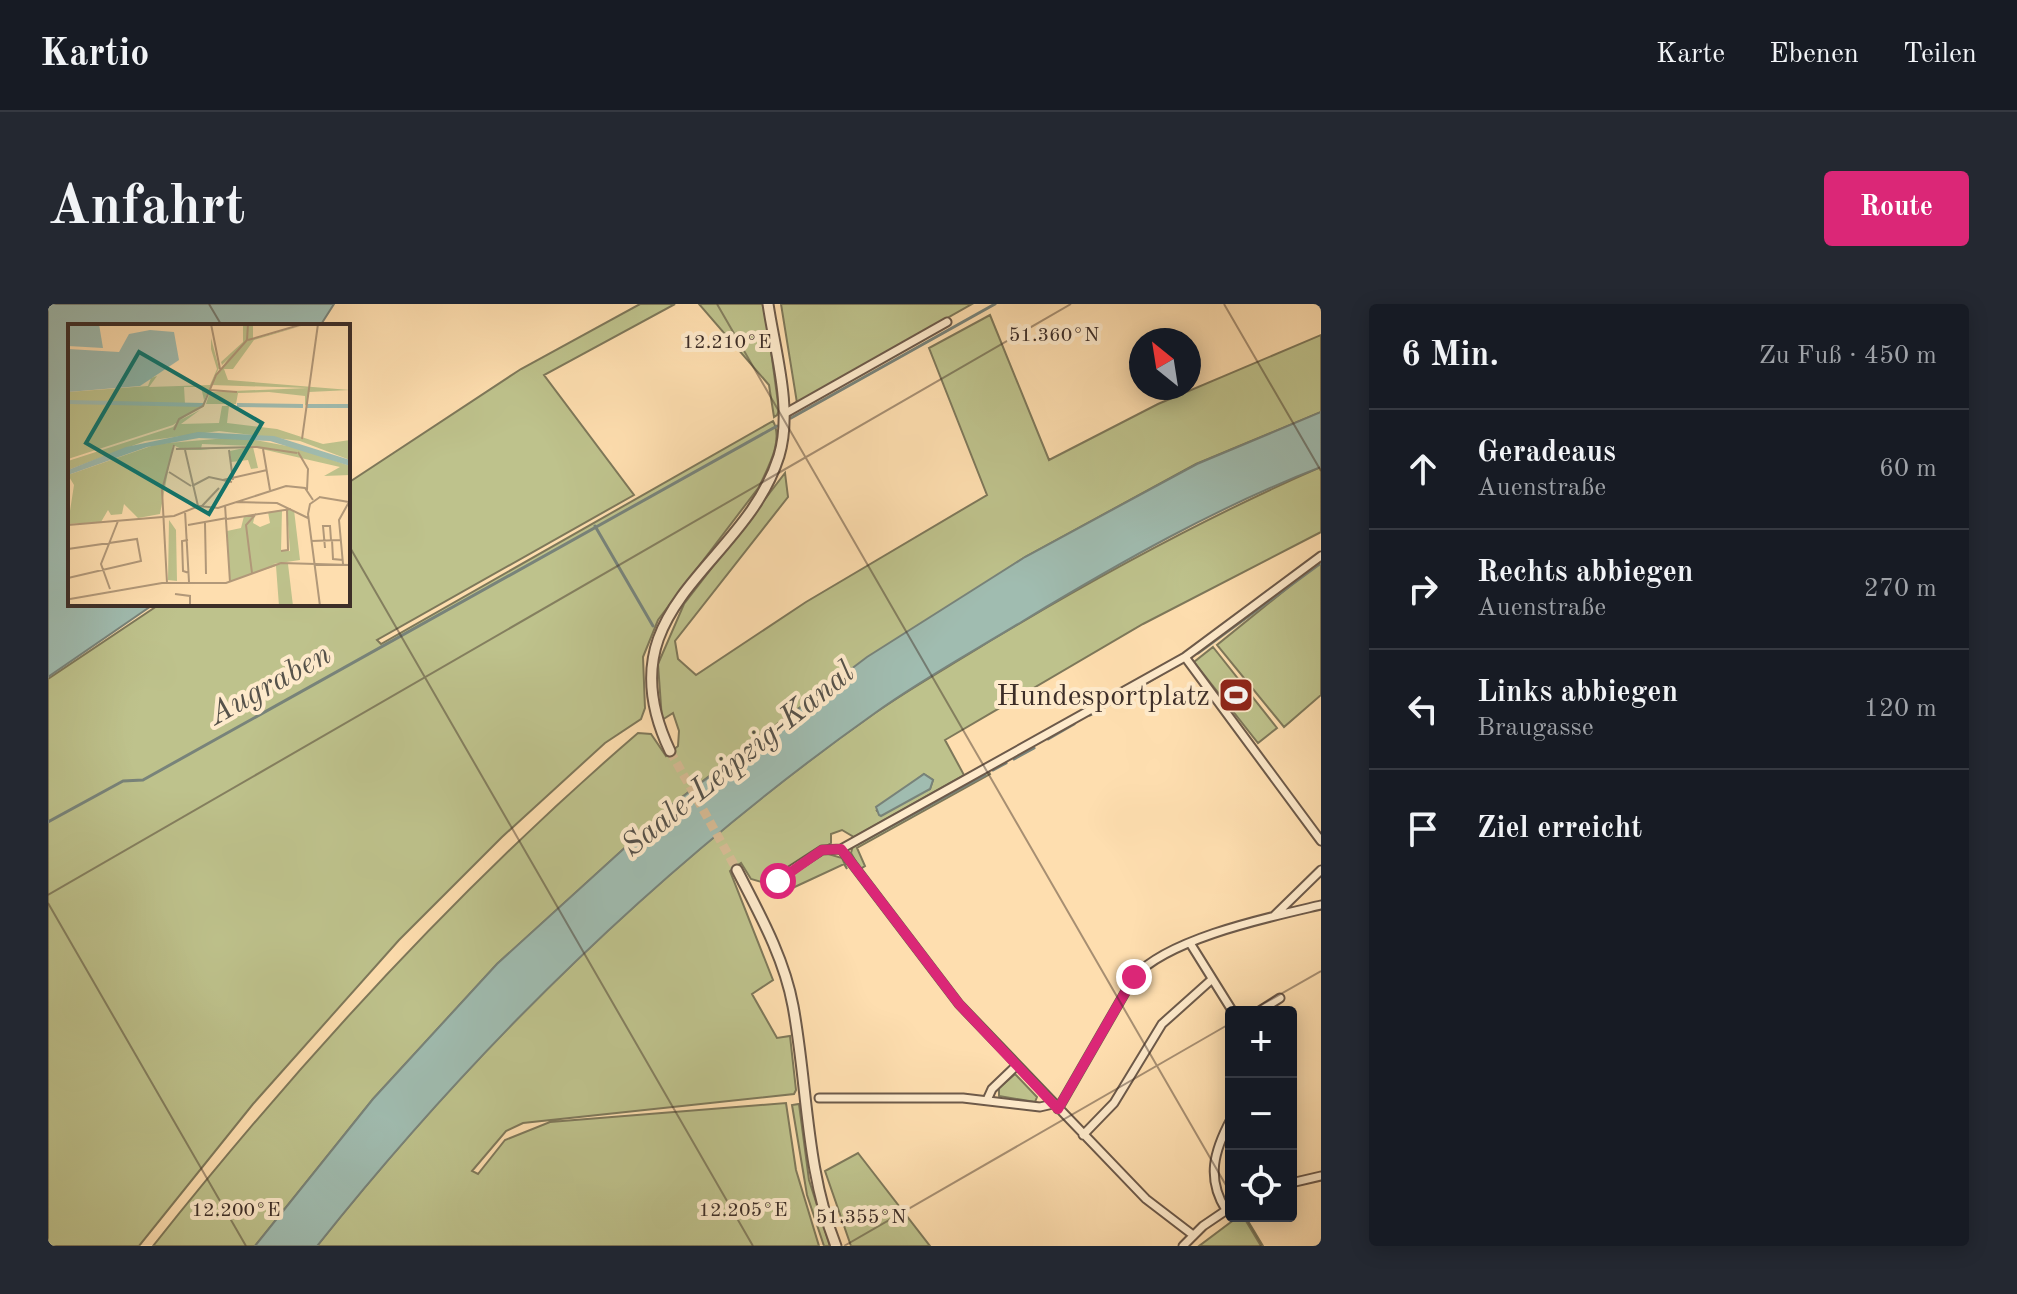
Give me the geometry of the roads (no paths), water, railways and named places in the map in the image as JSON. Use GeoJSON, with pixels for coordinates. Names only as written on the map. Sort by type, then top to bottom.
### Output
{"type":"FeatureCollection","features":[{"type":"Feature","properties":{"kind":"street"},"geometry":{"type":"LineString","coordinates":[[670,751],[652,703],[650,675],[654,654],[679,601],[749,511],[771,475],[782,444],[784,414],[768,304]]}},
{"type":"Feature","properties":{"kind":"street"},"geometry":{"type":"LineString","coordinates":[[784,414],[947,322]]}},
{"type":"Feature","properties":{"kind":"street"},"geometry":{"type":"LineString","coordinates":[[768,885],[822,850],[841,849],[1185,657],[1321,556]]}},
{"type":"Feature","properties":{"kind":"street"},"geometry":{"type":"LineString","coordinates":[[1185,657],[1321,841]]}},
{"type":"Feature","properties":{"kind":"street"},"geometry":{"type":"LineString","coordinates":[[841,849],[959,1004],[1146,1199],[1193,1235]]}},
{"type":"Feature","properties":{"kind":"street"},"geometry":{"type":"LineString","coordinates":[[737,870],[783,969],[799,1044],[809,1156],[836,1246]]}},
{"type":"Feature","properties":{"kind":"street"},"geometry":{"type":"LineString","coordinates":[[1274,916],[1321,870]]}},
{"type":"Feature","properties":{"kind":"street"},"geometry":{"type":"LineString","coordinates":[[1055,1106],[1134,977],[1155,958],[1190,943],[1274,916],[1321,905]]}},
{"type":"Feature","properties":{"kind":"street"},"geometry":{"type":"LineString","coordinates":[[1190,943],[1210,981],[1229,1006]]}},
{"type":"Feature","properties":{"kind":"street"},"geometry":{"type":"LineString","coordinates":[[1083,1135],[1114,1103],[1162,1024],[1210,981]]}},
{"type":"Feature","properties":{"kind":"street"},"geometry":{"type":"LineString","coordinates":[[1267,1006],[1280,998]]}},
{"type":"Feature","properties":{"kind":"street"},"geometry":{"type":"LineString","coordinates":[[987,1100],[992,1089],[1016,1066]]}},
{"type":"Feature","properties":{"kind":"street"},"geometry":{"type":"LineString","coordinates":[[819,1098],[987,1100],[1055,1106]]}},
{"type":"Feature","properties":{"kind":"street"},"geometry":{"type":"LineString","coordinates":[[1225,1132],[1213,1177],[1215,1193],[1225,1205]]}},
{"type":"Feature","properties":{"kind":"street"},"geometry":{"type":"LineString","coordinates":[[1297,1182],[1321,1176]]}},
{"type":"Feature","properties":{"kind":"street"},"geometry":{"type":"LineString","coordinates":[[1183,1246],[1225,1211]]}},
{"type":"Feature","properties":{"kind":"water"},"geometry":{"type":"Polygon","coordinates":[[[48,304],[334,304],[321,324],[68,324],[68,606],[151,606],[48,677],[48,304]]]}},
{"type":"Feature","properties":{"kind":"water","name":"Saale-Leipzig-Kanal"},"geometry":{"type":"Polygon","coordinates":[[[1321,412],[1321,467],[1206,518],[1059,599],[911,688],[797,770],[649,894],[509,1028],[443,1098],[317,1246],[255,1246],[373,1099],[497,964],[673,804],[867,657],[1025,557],[1197,464],[1321,412]]]}},
{"type":"Feature","properties":{"kind":"water"},"geometry":{"type":"Polygon","coordinates":[[[924,774],[933,780],[930,789],[879,815],[876,807],[924,774]]]}},
{"type":"Feature","properties":{"kind":"waterway"},"geometry":{"type":"LineString","coordinates":[[791,418],[995,304]]}},
{"type":"Feature","properties":{"kind":"waterway","name":"Augraben"},"geometry":{"type":"LineString","coordinates":[[48,822],[123,781],[143,780],[777,426]]}},
{"type":"Feature","properties":{"kind":"waterway"},"geometry":{"type":"LineString","coordinates":[[595,526],[653,626]]}},
{"type":"Feature","properties":{"kind":"waterway"},"geometry":{"type":"LineString","coordinates":[[1198,653],[1321,563]]}},
{"type":"Feature","properties":{"kind":"waterway"},"geometry":{"type":"LineString","coordinates":[[1128,694],[1165,672]]}},
{"type":"Feature","properties":{"kind":"waterway"},"geometry":{"type":"LineString","coordinates":[[1090,715],[1120,699]]}},
{"type":"Feature","properties":{"kind":"waterway"},"geometry":{"type":"LineString","coordinates":[[1048,739],[1074,724]]}},
{"type":"Feature","properties":{"kind":"waterway"},"geometry":{"type":"LineString","coordinates":[[1014,759],[1034,748]]}},
{"type":"Feature","properties":{"kind":"waterway"},"geometry":{"type":"LineString","coordinates":[[993,770],[1006,763]]}},
{"type":"Feature","properties":{"kind":"waterway"},"geometry":{"type":"LineString","coordinates":[[858,844],[985,775]]}},
{"type":"Feature","properties":{"kind":"tunnel"},"geometry":{"type":"LineString","coordinates":[[670,751],[737,870]]}},
{"type":"Feature","properties":{"kind":"place","name":"Hundesportplatz"},"geometry":{"type":"Point","coordinates":[1236,695]}}]}
